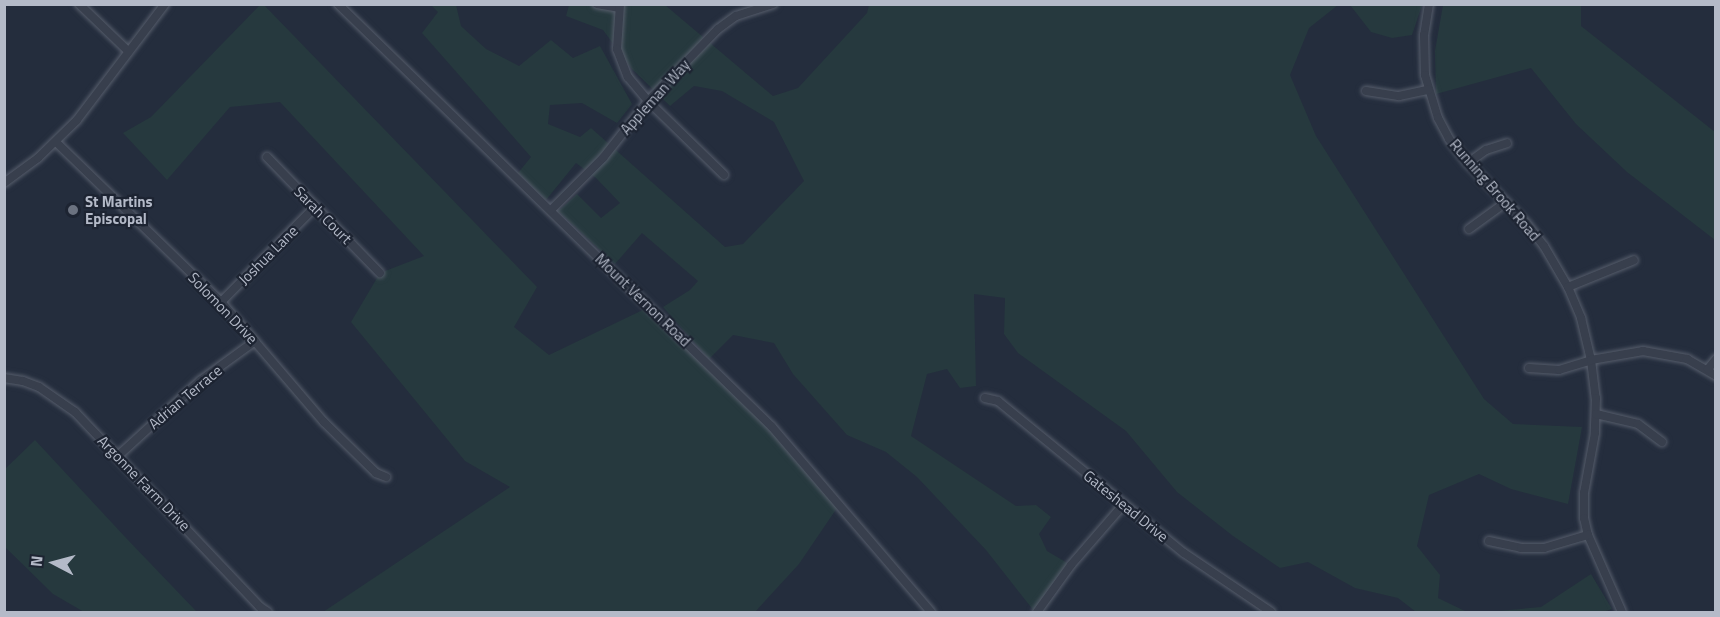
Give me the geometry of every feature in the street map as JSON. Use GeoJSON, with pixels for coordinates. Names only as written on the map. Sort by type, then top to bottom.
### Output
{"type":"FeatureCollection","features":[{"type":"Feature","properties":{"kind":"street"},"geometry":{"type":"LineString","coordinates":[[79,4],[128,51]]}},
{"type":"Feature","properties":{"kind":"street"},"geometry":{"type":"LineString","coordinates":[[4,183],[56,142],[90,105],[165,4]]}},
{"type":"Feature","properties":{"kind":"street","name":"Mount Vernon Road"},"geometry":{"type":"LineString","coordinates":[[338,4],[772,427],[931,612]]}},
{"type":"Feature","properties":{"kind":"street"},"geometry":{"type":"LineString","coordinates":[[597,4],[620,6],[616,39],[628,77],[648,101],[724,175]]}},
{"type":"Feature","properties":{"kind":"street","name":"Appleman Way"},"geometry":{"type":"LineString","coordinates":[[551,210],[603,158],[648,101],[728,21],[773,4]]}},
{"type":"Feature","properties":{"kind":"street","name":"Running Brook Road"},"geometry":{"type":"LineString","coordinates":[[1429,4],[1423,54],[1428,90],[1443,129],[1468,164],[1506,202],[1544,246],[1568,287],[1581,318],[1591,360],[1596,414],[1584,493],[1588,536],[1622,612]]}},
{"type":"Feature","properties":{"kind":"street"},"geometry":{"type":"LineString","coordinates":[[1366,91],[1400,96],[1428,90]]}},
{"type":"Feature","properties":{"kind":"street","name":"Solomon Drive"},"geometry":{"type":"LineString","coordinates":[[56,142],[221,302],[324,422],[375,472],[386,477]]}},
{"type":"Feature","properties":{"kind":"street"},"geometry":{"type":"LineString","coordinates":[[1468,164],[1486,150],[1507,143]]}},
{"type":"Feature","properties":{"kind":"street","name":"Sarah Court"},"geometry":{"type":"LineString","coordinates":[[267,157],[314,208],[380,273]]}},
{"type":"Feature","properties":{"kind":"street"},"geometry":{"type":"LineString","coordinates":[[1469,229],[1506,202]]}},
{"type":"Feature","properties":{"kind":"street","name":"Joshua Lane"},"geometry":{"type":"LineString","coordinates":[[221,302],[314,208]]}},
{"type":"Feature","properties":{"kind":"street"},"geometry":{"type":"LineString","coordinates":[[1568,287],[1634,260]]}},
{"type":"Feature","properties":{"kind":"street","name":"Adrian Terrace"},"geometry":{"type":"LineString","coordinates":[[119,455],[192,388],[255,341]]}},
{"type":"Feature","properties":{"kind":"street"},"geometry":{"type":"LineString","coordinates":[[1529,368],[1559,370],[1591,360],[1643,351],[1687,358],[1716,375]]}},
{"type":"Feature","properties":{"kind":"street"},"geometry":{"type":"LineString","coordinates":[[1708,369],[1716,358]]}},
{"type":"Feature","properties":{"kind":"street","name":"Argonne Farm Drive"},"geometry":{"type":"LineString","coordinates":[[4,378],[23,381],[57,399],[119,455],[260,607],[268,612]]}},
{"type":"Feature","properties":{"kind":"street","name":"Gateshead Drive"},"geometry":{"type":"LineString","coordinates":[[985,398],[998,401],[1184,553],[1271,612]]}},
{"type":"Feature","properties":{"kind":"street"},"geometry":{"type":"LineString","coordinates":[[1596,414],[1638,423],[1662,442]]}},
{"type":"Feature","properties":{"kind":"street"},"geometry":{"type":"LineString","coordinates":[[1037,612],[1071,565],[1123,505]]}},
{"type":"Feature","properties":{"kind":"street"},"geometry":{"type":"LineString","coordinates":[[1490,541],[1521,548],[1544,548],[1588,536]]}},
{"type":"Feature","properties":{"kind":"green space"},"geometry":{"type":"Polygon","coordinates":[[[260,5],[264,5],[537,287],[514,327],[549,355],[649,307],[772,427],[839,505],[799,564],[755,612],[323,612],[510,487],[465,461],[351,322],[380,273],[424,256],[280,102],[230,107],[167,180],[123,133],[151,117],[260,5]]]}},
{"type":"Feature","properties":{"kind":"green space"},"geometry":{"type":"Polygon","coordinates":[[[431,5],[456,5],[461,26],[486,49],[519,66],[551,40],[573,58],[600,46],[632,104],[617,123],[582,103],[550,105],[548,124],[580,137],[591,128],[725,247],[743,244],[804,181],[774,122],[722,91],[694,86],[670,106],[631,68],[603,30],[566,16],[569,5],[665,5],[773,96],[798,88],[867,13],[869,5],[1338,5],[1309,28],[1290,75],[1316,136],[1484,399],[1513,424],[1582,427],[1568,504],[1511,489],[1479,474],[1429,495],[1417,546],[1440,575],[1438,598],[1467,612],[1416,612],[1398,598],[1355,588],[1308,562],[1280,568],[1233,536],[1177,492],[1126,431],[1018,353],[1004,334],[1005,298],[974,294],[976,386],[960,388],[947,369],[927,374],[911,436],[1016,506],[1036,505],[1051,517],[1039,534],[1047,551],[1069,564],[1034,611],[986,550],[917,477],[886,452],[847,435],[793,374],[774,343],[733,335],[709,359],[663,307],[690,290],[698,281],[642,233],[615,264],[558,211],[577,194],[601,218],[620,203],[596,178],[576,163],[546,200],[518,173],[531,157],[422,33],[438,12],[431,5]]]}},
{"type":"Feature","properties":{"kind":"green space"},"geometry":{"type":"Polygon","coordinates":[[[1350,5],[1422,5],[1412,35],[1392,38],[1371,32],[1350,5]]]}},
{"type":"Feature","properties":{"kind":"green space"},"geometry":{"type":"Polygon","coordinates":[[[1443,5],[1581,5],[1581,26],[1715,132],[1715,240],[1627,172],[1576,124],[1531,68],[1436,94],[1435,51],[1443,5]]]}},
{"type":"Feature","properties":{"kind":"green space"},"geometry":{"type":"Polygon","coordinates":[[[35,440],[197,612],[84,612],[53,594],[5,547],[5,469],[35,440]]]}},
{"type":"Feature","properties":{"kind":"green space"},"geometry":{"type":"Polygon","coordinates":[[[1591,574],[1612,609],[1603,612],[1487,612],[1541,607],[1591,574]]]}},
{"type":"Feature","properties":{"kind":"place","name":"St Martins Episcopal"},"geometry":{"type":"Point","coordinates":[73,210]}}]}
